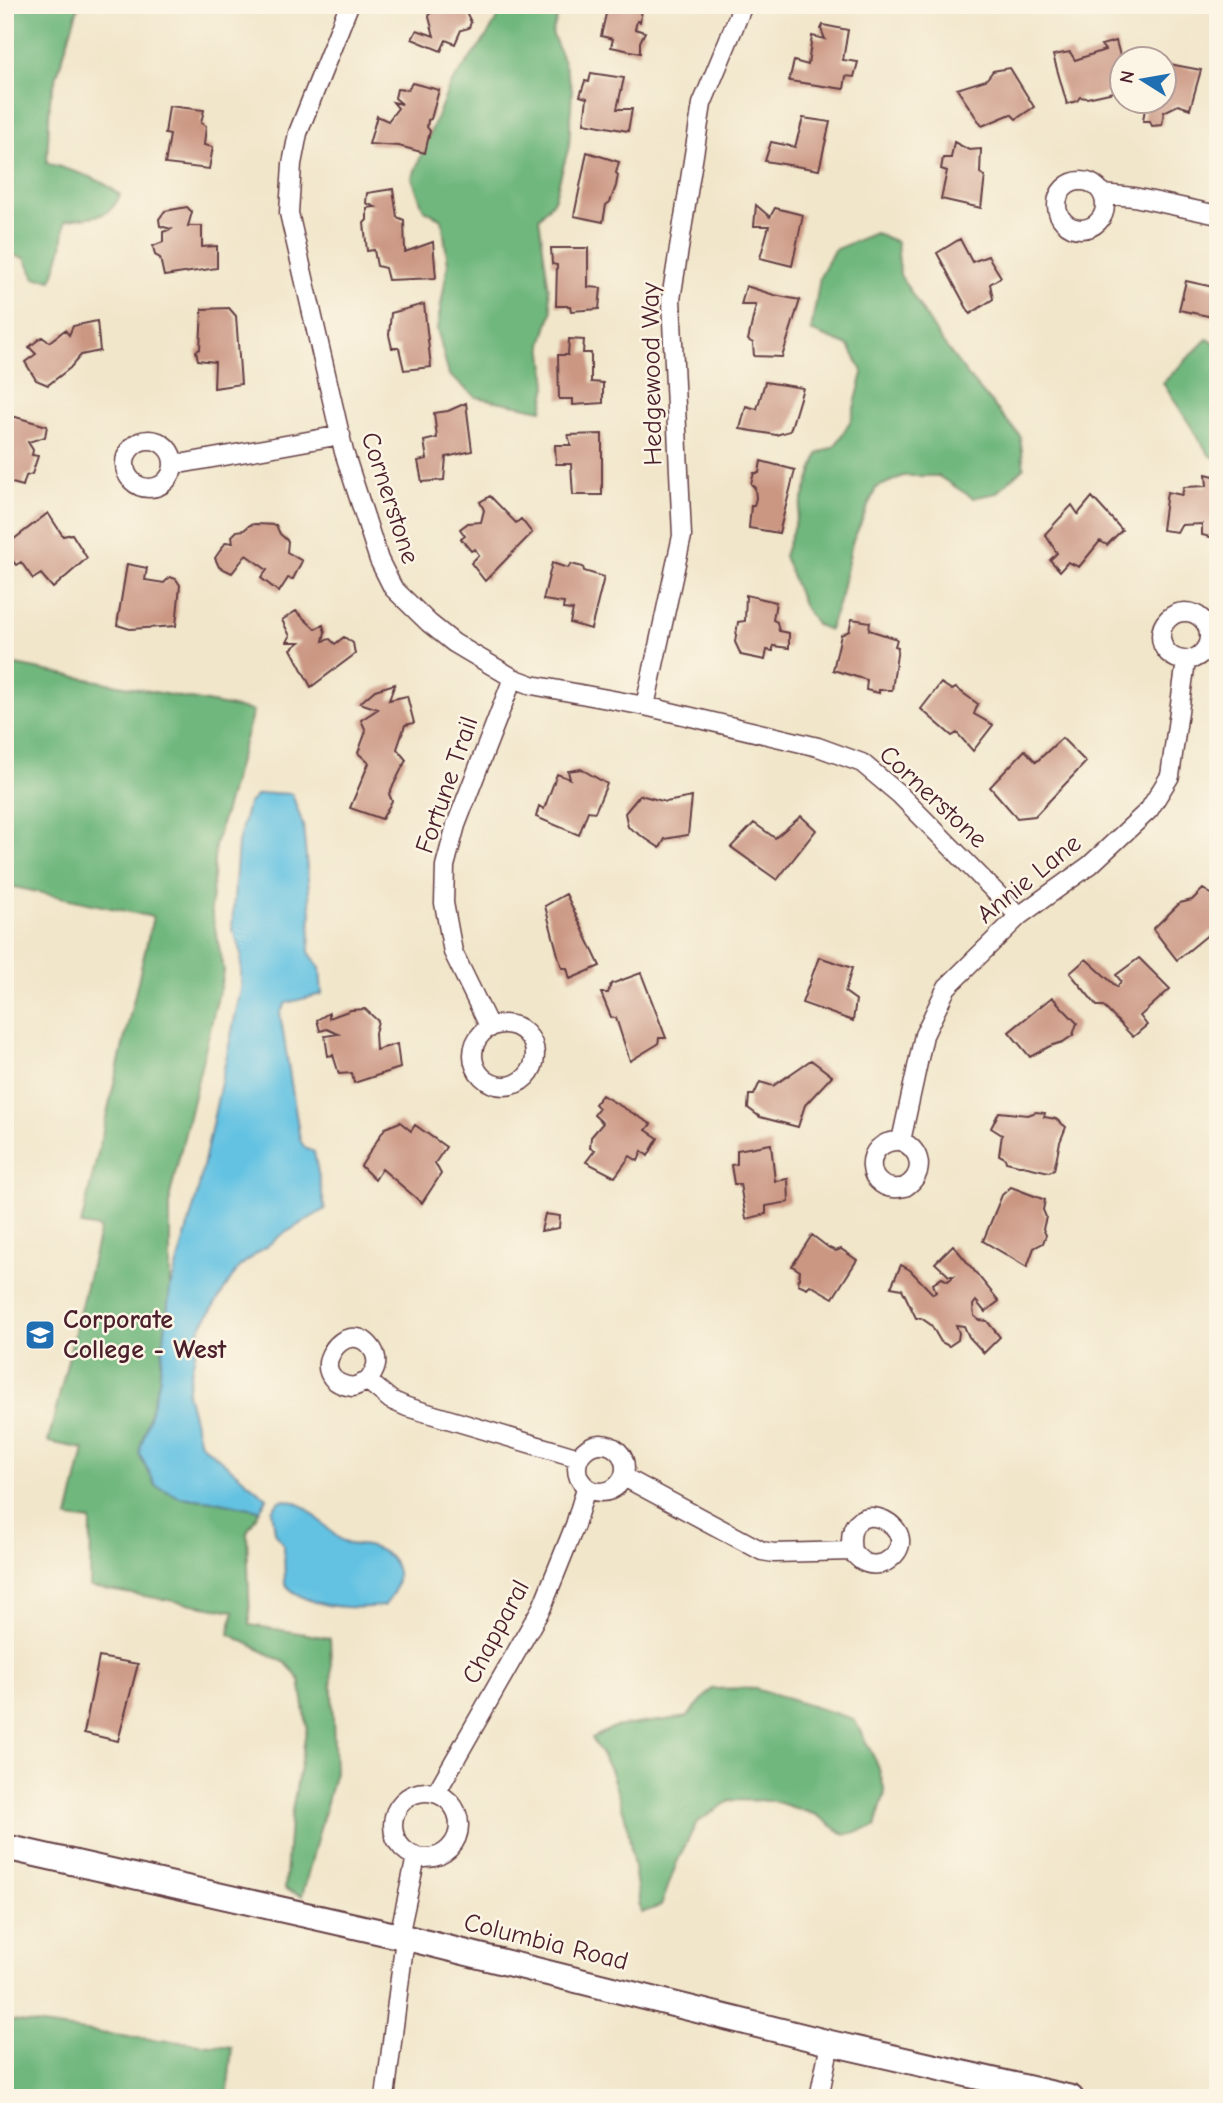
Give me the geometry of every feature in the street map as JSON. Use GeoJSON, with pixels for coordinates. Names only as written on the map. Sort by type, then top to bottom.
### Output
{"type":"FeatureCollection","features":[{"type":"Feature","properties":{"kind":"main road","name":"Columbia Road"},"geometry":{"type":"LineString","coordinates":[[5,1847],[402,1937],[830,2043],[1071,2098]]}},
{"type":"Feature","properties":{"kind":"street","name":"Cornerstone"},"geometry":{"type":"LineString","coordinates":[[349,5],[298,133],[292,164],[289,214],[341,435],[379,560],[393,588],[454,643],[513,678],[557,691],[645,706],[818,747],[862,763],[899,794],[1019,916]]}},
{"type":"Feature","properties":{"kind":"street","name":"Hedgewood Way"},"geometry":{"type":"LineString","coordinates":[[645,706],[682,536],[671,299],[702,104],[743,5]]}},
{"type":"Feature","properties":{"kind":"street"},"geometry":{"type":"LineString","coordinates":[[1102,194],[1134,197],[1218,215]]}},
{"type":"Feature","properties":{"kind":"street"},"geometry":{"type":"LineString","coordinates":[[174,463],[341,435]]}},
{"type":"Feature","properties":{"kind":"street","name":"Annie Lane"},"geometry":{"type":"LineString","coordinates":[[901,1141],[924,1035],[947,986],[1019,916],[1090,865],[1149,810],[1170,776],[1186,661]]}},
{"type":"Feature","properties":{"kind":"street","name":"Fortune Trail"},"geometry":{"type":"LineString","coordinates":[[489,1028],[453,952],[444,903],[445,866],[456,825],[513,678]]}},
{"type":"Feature","properties":{"kind":"street"},"geometry":{"type":"LineString","coordinates":[[368,1381],[391,1400],[407,1408],[579,1458]]}},
{"type":"Feature","properties":{"kind":"street"},"geometry":{"type":"LineString","coordinates":[[596,1444],[610,1446],[622,1455],[625,1462],[624,1477],[620,1484],[608,1492],[600,1493],[586,1488],[577,1475],[579,1458],[596,1444]]}},
{"type":"Feature","properties":{"kind":"street"},"geometry":{"type":"LineString","coordinates":[[624,1477],[762,1551],[789,1554],[852,1551]]}},
{"type":"Feature","properties":{"kind":"street","name":"Chapparal"},"geometry":{"type":"LineString","coordinates":[[436,1793],[542,1607],[575,1525],[586,1488]]}},
{"type":"Feature","properties":{"kind":"street"},"geometry":{"type":"LineString","coordinates":[[425,1791],[436,1793],[453,1805],[458,1814],[458,1835],[453,1844],[438,1857],[416,1857],[398,1843],[393,1832],[393,1820],[404,1800],[425,1791]]}},
{"type":"Feature","properties":{"kind":"street"},"geometry":{"type":"LineString","coordinates":[[385,2098],[402,1937],[416,1857]]}},
{"type":"Feature","properties":{"kind":"street"},"geometry":{"type":"LineString","coordinates":[[819,2098],[830,2043]]}},
{"type":"Feature","properties":{"kind":"green space"},"geometry":{"type":"Polygon","coordinates":[[[7,5],[79,5],[50,98],[47,163],[94,179],[120,195],[104,214],[65,221],[62,247],[52,280],[35,278],[25,258],[13,255],[6,261],[9,283],[5,309],[7,5]]]}},
{"type":"Feature","properties":{"kind":"green space"},"geometry":{"type":"Polygon","coordinates":[[[505,5],[562,5],[552,33],[572,90],[569,146],[554,200],[539,218],[552,312],[542,344],[547,385],[542,410],[476,397],[449,375],[437,329],[448,264],[442,219],[424,210],[412,178],[449,87],[487,36],[505,5]]]}},
{"type":"Feature","properties":{"kind":"green space"},"geometry":{"type":"Polygon","coordinates":[[[875,233],[897,242],[900,275],[940,339],[1020,436],[1024,467],[996,493],[973,498],[938,476],[903,476],[876,488],[852,543],[840,599],[829,630],[817,625],[803,605],[784,556],[818,454],[835,446],[851,420],[863,373],[849,346],[811,331],[820,277],[834,250],[875,233]]]}},
{"type":"Feature","properties":{"kind":"green space"},"geometry":{"type":"Polygon","coordinates":[[[1207,339],[1218,344],[1218,459],[1210,456],[1163,383],[1207,339]]]}},
{"type":"Feature","properties":{"kind":"green space"},"geometry":{"type":"Polygon","coordinates":[[[5,663],[253,711],[215,846],[211,909],[224,971],[170,1195],[170,1289],[159,1381],[139,1453],[156,1486],[180,1497],[260,1510],[247,1532],[250,1625],[330,1638],[335,1772],[302,1896],[285,1889],[290,1822],[307,1727],[300,1680],[286,1663],[229,1634],[234,1611],[90,1587],[91,1521],[68,1518],[84,1449],[48,1442],[100,1228],[81,1225],[153,917],[5,885],[5,663]]]}},
{"type":"Feature","properties":{"kind":"green space"},"geometry":{"type":"Polygon","coordinates":[[[752,1688],[854,1719],[878,1765],[885,1793],[875,1827],[845,1835],[816,1815],[774,1801],[731,1800],[697,1822],[677,1862],[661,1906],[641,1913],[627,1823],[610,1769],[592,1738],[614,1727],[687,1717],[712,1689],[752,1688]]]}},
{"type":"Feature","properties":{"kind":"green space"},"geometry":{"type":"Polygon","coordinates":[[[5,2020],[129,2037],[232,2047],[227,2098],[5,2098],[5,2020]]]}},
{"type":"Feature","properties":{"kind":"water"},"geometry":{"type":"Polygon","coordinates":[[[292,794],[303,825],[311,914],[309,952],[320,968],[322,994],[286,1003],[280,1013],[300,1140],[305,1148],[314,1152],[325,1209],[280,1236],[239,1267],[200,1328],[187,1393],[200,1443],[267,1498],[260,1510],[180,1497],[156,1486],[139,1453],[159,1381],[170,1289],[197,1195],[241,989],[241,952],[232,927],[238,843],[248,804],[257,795],[292,794]]]}},
{"type":"Feature","properties":{"kind":"water"},"geometry":{"type":"Polygon","coordinates":[[[285,1500],[303,1506],[346,1543],[367,1546],[387,1555],[393,1562],[397,1579],[391,1597],[384,1606],[345,1607],[318,1603],[294,1592],[285,1584],[284,1546],[275,1532],[272,1510],[279,1501],[285,1500]]]}},
{"type":"Feature","properties":{"kind":"building"},"geometry":{"type":"Polygon","coordinates":[[[432,5],[470,5],[467,14],[471,22],[469,28],[461,30],[455,44],[446,40],[441,51],[412,39],[417,30],[434,36],[429,17],[432,5]]]}},
{"type":"Feature","properties":{"kind":"building"},"geometry":{"type":"Polygon","coordinates":[[[608,5],[640,5],[640,22],[637,21],[635,29],[645,32],[640,42],[640,53],[611,47],[613,39],[601,36],[608,5]]]}},
{"type":"Feature","properties":{"kind":"building"},"geometry":{"type":"Polygon","coordinates":[[[823,25],[848,30],[843,60],[858,62],[854,77],[846,76],[844,89],[789,81],[794,61],[808,65],[812,36],[825,39],[821,29],[823,25]]]}},
{"type":"Feature","properties":{"kind":"building"},"geometry":{"type":"Polygon","coordinates":[[[1116,41],[1117,46],[1108,46],[1108,93],[1080,97],[1067,104],[1053,55],[1070,52],[1075,60],[1105,50],[1101,45],[1116,41]]]}},
{"type":"Feature","properties":{"kind":"building"},"geometry":{"type":"Polygon","coordinates":[[[1178,66],[1201,70],[1190,109],[1178,105],[1178,66]]]}},
{"type":"Feature","properties":{"kind":"building"},"geometry":{"type":"Polygon","coordinates":[[[1010,68],[1034,107],[1016,119],[1011,114],[982,126],[957,89],[986,80],[993,71],[1010,68]]]}},
{"type":"Feature","properties":{"kind":"building"},"geometry":{"type":"Polygon","coordinates":[[[591,73],[624,78],[617,109],[632,109],[628,131],[584,123],[587,98],[580,96],[591,73]]]}},
{"type":"Feature","properties":{"kind":"building"},"geometry":{"type":"Polygon","coordinates":[[[412,83],[439,90],[431,119],[428,120],[427,127],[430,131],[425,153],[399,146],[369,144],[377,116],[388,121],[398,108],[393,102],[402,104],[395,98],[397,89],[408,90],[412,83]]]}},
{"type":"Feature","properties":{"kind":"building"},"geometry":{"type":"Polygon","coordinates":[[[169,106],[204,110],[201,123],[206,126],[204,145],[213,147],[209,169],[165,164],[170,135],[165,134],[169,106]]]}},
{"type":"Feature","properties":{"kind":"building"},"geometry":{"type":"Polygon","coordinates":[[[1144,116],[1163,116],[1162,125],[1152,126],[1150,121],[1143,121],[1144,116]]]}},
{"type":"Feature","properties":{"kind":"building"},"geometry":{"type":"Polygon","coordinates":[[[803,118],[830,122],[819,170],[765,161],[771,142],[795,147],[803,118]]]}},
{"type":"Feature","properties":{"kind":"building"},"geometry":{"type":"Polygon","coordinates":[[[954,142],[969,150],[981,149],[980,173],[985,176],[981,208],[941,199],[947,171],[941,169],[943,158],[951,158],[954,142]]]}},
{"type":"Feature","properties":{"kind":"building"},"geometry":{"type":"Polygon","coordinates":[[[587,152],[619,162],[616,186],[610,202],[606,205],[603,222],[574,216],[587,152]]]}},
{"type":"Feature","properties":{"kind":"building"},"geometry":{"type":"Polygon","coordinates":[[[393,189],[397,217],[404,220],[405,252],[433,242],[436,278],[388,280],[385,268],[377,266],[374,250],[367,251],[364,223],[367,220],[367,208],[375,207],[366,203],[367,193],[393,189]]]}},
{"type":"Feature","properties":{"kind":"building"},"geometry":{"type":"Polygon","coordinates":[[[756,205],[770,217],[775,208],[803,215],[792,266],[760,258],[769,226],[754,226],[756,205]]]}},
{"type":"Feature","properties":{"kind":"building"},"geometry":{"type":"Polygon","coordinates":[[[187,207],[192,212],[188,226],[202,226],[202,247],[217,246],[217,268],[164,276],[160,258],[155,255],[153,246],[163,242],[163,232],[171,229],[160,226],[159,219],[165,211],[187,207]]]}},
{"type":"Feature","properties":{"kind":"building"},"geometry":{"type":"Polygon","coordinates":[[[960,239],[972,262],[988,256],[1001,277],[990,284],[993,299],[970,314],[937,253],[960,239]]]}},
{"type":"Feature","properties":{"kind":"building"},"geometry":{"type":"Polygon","coordinates":[[[551,248],[588,248],[588,287],[601,288],[599,309],[571,311],[570,306],[556,306],[557,265],[552,264],[551,248]]]}},
{"type":"Feature","properties":{"kind":"building"},"geometry":{"type":"Polygon","coordinates":[[[1186,281],[1218,288],[1218,318],[1179,310],[1186,281]]]}},
{"type":"Feature","properties":{"kind":"building"},"geometry":{"type":"Polygon","coordinates":[[[746,286],[800,300],[782,357],[754,356],[753,343],[748,340],[756,305],[741,305],[746,286]]]}},
{"type":"Feature","properties":{"kind":"building"},"geometry":{"type":"Polygon","coordinates":[[[424,304],[431,367],[404,370],[399,348],[392,348],[389,335],[391,313],[424,304]]]}},
{"type":"Feature","properties":{"kind":"building"},"geometry":{"type":"Polygon","coordinates":[[[229,308],[236,316],[241,384],[214,388],[215,362],[198,360],[196,351],[200,349],[202,309],[229,308]]]}},
{"type":"Feature","properties":{"kind":"building"},"geometry":{"type":"Polygon","coordinates":[[[97,321],[100,351],[81,355],[70,368],[48,385],[36,380],[25,362],[36,354],[29,347],[42,337],[49,342],[65,330],[69,335],[73,326],[97,321]]]}},
{"type":"Feature","properties":{"kind":"building"},"geometry":{"type":"Polygon","coordinates":[[[569,339],[584,340],[583,353],[591,353],[591,382],[603,383],[603,403],[573,405],[573,399],[559,399],[558,355],[568,355],[569,339]]]}},
{"type":"Feature","properties":{"kind":"building"},"geometry":{"type":"Polygon","coordinates":[[[765,382],[803,388],[790,431],[776,435],[740,429],[746,406],[757,409],[765,382]]]}},
{"type":"Feature","properties":{"kind":"building"},"geometry":{"type":"Polygon","coordinates":[[[466,403],[472,451],[446,457],[444,480],[422,482],[418,461],[427,459],[424,441],[437,438],[434,413],[448,411],[466,403]]]}},
{"type":"Feature","properties":{"kind":"building"},"geometry":{"type":"Polygon","coordinates":[[[5,414],[47,426],[45,437],[28,442],[33,450],[32,455],[38,456],[32,474],[26,476],[23,486],[5,481],[5,414]]]}},
{"type":"Feature","properties":{"kind":"building"},"geometry":{"type":"Polygon","coordinates":[[[602,434],[602,495],[573,495],[571,464],[556,464],[555,445],[571,445],[568,435],[602,434]]]}},
{"type":"Feature","properties":{"kind":"building"},"geometry":{"type":"Polygon","coordinates":[[[761,461],[795,470],[779,533],[749,528],[751,506],[754,506],[756,498],[755,488],[751,484],[754,473],[759,473],[761,461]]]}},
{"type":"Feature","properties":{"kind":"building"},"geometry":{"type":"Polygon","coordinates":[[[1206,474],[1218,477],[1218,539],[1202,535],[1202,524],[1181,525],[1177,532],[1162,530],[1167,492],[1182,495],[1184,487],[1207,486],[1206,474]]]}},
{"type":"Feature","properties":{"kind":"building"},"geometry":{"type":"Polygon","coordinates":[[[490,496],[516,523],[521,519],[532,533],[485,581],[471,563],[479,555],[475,549],[471,551],[461,539],[465,536],[460,529],[468,523],[481,522],[484,510],[480,502],[490,496]]]}},
{"type":"Feature","properties":{"kind":"building"},"geometry":{"type":"Polygon","coordinates":[[[1092,497],[1122,530],[1107,545],[1100,541],[1079,567],[1068,562],[1060,571],[1050,560],[1057,553],[1045,534],[1072,505],[1078,514],[1092,497]]]}},
{"type":"Feature","properties":{"kind":"building"},"geometry":{"type":"Polygon","coordinates":[[[48,513],[63,536],[72,534],[87,558],[53,588],[41,574],[33,579],[21,562],[16,565],[5,552],[5,546],[48,513]]]}},
{"type":"Feature","properties":{"kind":"building"},"geometry":{"type":"Polygon","coordinates":[[[255,524],[276,525],[280,534],[288,541],[287,552],[302,561],[293,579],[288,578],[279,592],[261,578],[267,570],[246,555],[232,573],[219,567],[215,558],[226,542],[233,543],[232,536],[237,531],[255,524]]]}},
{"type":"Feature","properties":{"kind":"building"},"geometry":{"type":"Polygon","coordinates":[[[552,563],[568,568],[571,564],[583,567],[584,571],[604,577],[591,629],[570,623],[573,610],[563,609],[564,603],[543,600],[552,563]]]}},
{"type":"Feature","properties":{"kind":"building"},"geometry":{"type":"Polygon","coordinates":[[[127,564],[147,568],[145,580],[164,583],[170,577],[176,579],[180,585],[176,626],[130,629],[117,625],[127,564]]]}},
{"type":"Feature","properties":{"kind":"building"},"geometry":{"type":"Polygon","coordinates":[[[746,595],[776,602],[773,620],[777,622],[779,631],[789,633],[789,648],[773,646],[773,651],[767,650],[765,660],[741,655],[735,642],[738,622],[745,621],[746,595]]]}},
{"type":"Feature","properties":{"kind":"building"},"geometry":{"type":"Polygon","coordinates":[[[296,611],[315,629],[323,625],[323,641],[330,639],[335,644],[344,637],[353,643],[355,654],[311,687],[291,649],[300,642],[287,642],[290,636],[282,620],[296,611]]]}},
{"type":"Feature","properties":{"kind":"building"},"geometry":{"type":"Polygon","coordinates":[[[852,619],[870,622],[869,630],[897,639],[892,690],[879,690],[879,693],[866,690],[867,680],[833,670],[841,635],[849,631],[852,619]]]}},
{"type":"Feature","properties":{"kind":"building"},"geometry":{"type":"Polygon","coordinates":[[[941,683],[952,690],[956,688],[978,704],[974,714],[993,725],[973,751],[957,733],[952,736],[921,709],[941,683]]]}},
{"type":"Feature","properties":{"kind":"building"},"geometry":{"type":"Polygon","coordinates":[[[395,684],[389,700],[407,696],[414,723],[405,725],[397,749],[406,760],[389,794],[392,801],[382,819],[350,808],[369,763],[358,753],[366,731],[361,720],[378,709],[360,703],[375,690],[395,684]]]}},
{"type":"Feature","properties":{"kind":"building"},"geometry":{"type":"Polygon","coordinates":[[[1062,738],[1086,762],[1035,816],[1017,818],[990,787],[1025,750],[1036,762],[1062,738]]]}},
{"type":"Feature","properties":{"kind":"building"},"geometry":{"type":"Polygon","coordinates":[[[581,769],[607,784],[595,812],[588,811],[579,835],[536,817],[539,806],[544,809],[557,774],[570,779],[568,771],[581,769]]]}},
{"type":"Feature","properties":{"kind":"building"},"geometry":{"type":"Polygon","coordinates":[[[640,795],[666,802],[692,797],[688,835],[665,839],[660,848],[628,827],[625,813],[640,795]]]}},
{"type":"Feature","properties":{"kind":"building"},"geometry":{"type":"Polygon","coordinates":[[[801,816],[816,830],[777,880],[731,847],[754,823],[775,838],[801,816]]]}},
{"type":"Feature","properties":{"kind":"building"},"geometry":{"type":"Polygon","coordinates":[[[1203,889],[1218,898],[1218,932],[1215,929],[1177,960],[1153,929],[1180,903],[1192,900],[1203,889]]]}},
{"type":"Feature","properties":{"kind":"building"},"geometry":{"type":"Polygon","coordinates":[[[566,894],[600,966],[570,979],[567,968],[562,968],[545,906],[566,894]]]}},
{"type":"Feature","properties":{"kind":"building"},"geometry":{"type":"Polygon","coordinates":[[[819,957],[852,968],[845,992],[856,1000],[853,1021],[802,1003],[819,957]]]}},
{"type":"Feature","properties":{"kind":"building"},"geometry":{"type":"Polygon","coordinates":[[[1139,958],[1170,989],[1140,1016],[1147,1025],[1133,1037],[1103,1006],[1097,1006],[1070,973],[1086,959],[1117,987],[1121,981],[1116,975],[1139,958]]]}},
{"type":"Feature","properties":{"kind":"building"},"geometry":{"type":"Polygon","coordinates":[[[641,973],[666,1038],[659,1038],[658,1044],[630,1061],[616,1018],[611,1017],[601,993],[608,993],[611,984],[641,973]]]}},
{"type":"Feature","properties":{"kind":"building"},"geometry":{"type":"Polygon","coordinates":[[[1052,997],[1077,1023],[1073,1035],[1030,1057],[1009,1032],[1052,997]]]}},
{"type":"Feature","properties":{"kind":"building"},"geometry":{"type":"Polygon","coordinates":[[[365,1009],[378,1021],[375,1033],[376,1050],[397,1044],[400,1068],[354,1083],[352,1073],[339,1074],[333,1055],[328,1056],[325,1036],[338,1034],[327,1029],[320,1031],[317,1020],[329,1013],[329,1018],[351,1010],[365,1009]]]}},
{"type":"Feature","properties":{"kind":"building"},"geometry":{"type":"Polygon","coordinates":[[[811,1060],[832,1076],[805,1105],[798,1127],[760,1117],[748,1108],[749,1095],[754,1095],[760,1082],[773,1086],[811,1060]]]}},
{"type":"Feature","properties":{"kind":"building"},"geometry":{"type":"Polygon","coordinates":[[[602,1095],[651,1124],[646,1130],[658,1138],[648,1156],[642,1151],[638,1161],[630,1156],[615,1177],[586,1162],[595,1150],[590,1148],[591,1137],[603,1123],[594,1115],[599,1108],[595,1104],[602,1095]]]}},
{"type":"Feature","properties":{"kind":"building"},"geometry":{"type":"Polygon","coordinates":[[[999,1112],[1028,1115],[1045,1113],[1044,1117],[1056,1119],[1066,1127],[1054,1170],[1049,1172],[1006,1162],[1005,1158],[999,1155],[1002,1135],[991,1128],[999,1112]]]}},
{"type":"Feature","properties":{"kind":"building"},"geometry":{"type":"Polygon","coordinates":[[[400,1122],[411,1131],[415,1125],[446,1147],[435,1163],[441,1174],[422,1203],[382,1169],[375,1180],[361,1166],[385,1128],[400,1122]]]}},
{"type":"Feature","properties":{"kind":"building"},"geometry":{"type":"Polygon","coordinates":[[[771,1144],[775,1181],[788,1179],[789,1202],[766,1206],[766,1214],[746,1219],[740,1184],[734,1184],[731,1165],[737,1164],[737,1150],[771,1144]]]}},
{"type":"Feature","properties":{"kind":"building"},"geometry":{"type":"Polygon","coordinates":[[[1011,1187],[1045,1200],[1043,1210],[1046,1217],[1043,1229],[1046,1235],[1043,1243],[1034,1248],[1027,1267],[983,1241],[1002,1195],[1011,1187]]]}},
{"type":"Feature","properties":{"kind":"building"},"geometry":{"type":"Polygon","coordinates":[[[545,1214],[560,1216],[559,1228],[541,1231],[545,1214]]]}},
{"type":"Feature","properties":{"kind":"building"},"geometry":{"type":"Polygon","coordinates":[[[812,1235],[829,1248],[836,1251],[841,1249],[857,1260],[833,1298],[810,1285],[807,1288],[798,1284],[800,1271],[792,1266],[812,1235]]]}},
{"type":"Feature","properties":{"kind":"building"},"geometry":{"type":"Polygon","coordinates":[[[953,1245],[999,1301],[985,1312],[976,1301],[973,1305],[974,1316],[987,1321],[1000,1337],[984,1353],[969,1337],[964,1326],[956,1325],[958,1340],[949,1346],[941,1342],[931,1325],[921,1318],[916,1318],[902,1289],[891,1287],[901,1265],[910,1270],[933,1294],[936,1292],[933,1284],[942,1278],[948,1281],[954,1276],[949,1276],[935,1263],[953,1245]]]}},
{"type":"Feature","properties":{"kind":"building"},"geometry":{"type":"Polygon","coordinates":[[[99,1657],[138,1664],[118,1741],[84,1733],[99,1657]]]}},
{"type":"Feature","properties":{"kind":"place","name":"Corporate College - West"},"geometry":{"type":"Point","coordinates":[40,1335]}}]}
